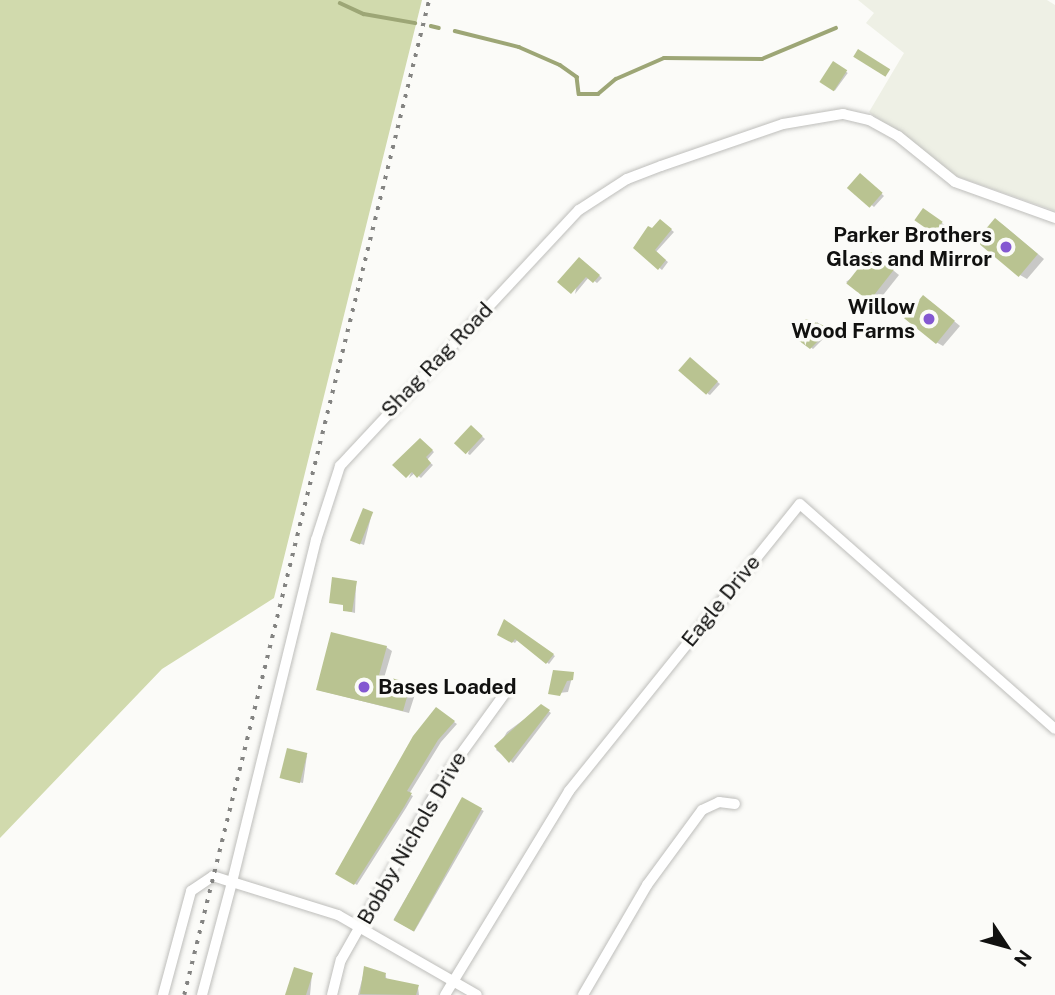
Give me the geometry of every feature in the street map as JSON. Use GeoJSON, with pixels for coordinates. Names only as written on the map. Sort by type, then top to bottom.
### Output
{"type":"FeatureCollection","features":[{"type":"Feature","properties":{"kind":"street","name":"Shag Rag Road"},"geometry":{"type":"LineString","coordinates":[[202,995],[316,540],[340,466],[579,210],[627,180],[661,166],[783,124],[843,114],[869,120],[898,136],[955,182],[1055,218]]}},
{"type":"Feature","properties":{"kind":"street","name":"Eagle Drive"},"geometry":{"type":"LineString","coordinates":[[454,981],[569,791],[800,504],[1055,729]]}},
{"type":"Feature","properties":{"kind":"street","name":"Bobby Nichols Drive"},"geometry":{"type":"LineString","coordinates":[[332,995],[341,960],[446,776],[508,689]]}},
{"type":"Feature","properties":{"kind":"street"},"geometry":{"type":"LineString","coordinates":[[583,995],[647,885],[702,810],[719,803],[734,804]]}},
{"type":"Feature","properties":{"kind":"street"},"geometry":{"type":"LineString","coordinates":[[163,995],[191,891],[213,877],[360,926],[477,995]]}},
{"type":"Feature","properties":{"kind":"street"},"geometry":{"type":"LineString","coordinates":[[445,995],[454,981]]}},
{"type":"Feature","properties":{"kind":"shaded area"},"geometry":{"type":"Polygon","coordinates":[[[858,0],[1047,0],[1055,5],[1055,211],[956,176],[869,112],[904,53],[866,23],[874,13],[858,0]]]}},
{"type":"Feature","properties":{"kind":"green space"},"geometry":{"type":"Polygon","coordinates":[[[0,0],[422,0],[274,598],[162,669],[0,838],[0,0]]]}},
{"type":"Feature","properties":{"kind":"building"},"geometry":{"type":"Polygon","coordinates":[[[858,49],[890,69],[885,77],[853,57],[858,49]]]}},
{"type":"Feature","properties":{"kind":"building"},"geometry":{"type":"Polygon","coordinates":[[[833,61],[847,70],[834,91],[819,82],[833,61]]]}},
{"type":"Feature","properties":{"kind":"building"},"geometry":{"type":"Polygon","coordinates":[[[860,173],[883,193],[870,208],[847,188],[860,173]]]}},
{"type":"Feature","properties":{"kind":"building"},"geometry":{"type":"Polygon","coordinates":[[[923,208],[943,222],[934,234],[914,220],[923,208]]]}},
{"type":"Feature","properties":{"kind":"building","name":"Parker Brothers Glass and Mirror"},"geometry":{"type":"Polygon","coordinates":[[[995,218],[1038,254],[1019,277],[976,241],[995,218]]]}},
{"type":"Feature","properties":{"kind":"building"},"geometry":{"type":"Polygon","coordinates":[[[660,219],[672,229],[655,250],[666,260],[658,270],[633,248],[648,226],[652,228],[660,219]]]}},
{"type":"Feature","properties":{"kind":"building"},"geometry":{"type":"Polygon","coordinates":[[[871,252],[894,270],[869,301],[846,284],[871,252]]]}},
{"type":"Feature","properties":{"kind":"building"},"geometry":{"type":"Polygon","coordinates":[[[579,257],[600,275],[593,283],[586,277],[571,294],[557,282],[579,257]]]}},
{"type":"Feature","properties":{"kind":"building","name":"Willow Wood Farms"},"geometry":{"type":"Polygon","coordinates":[[[923,295],[955,321],[936,344],[904,318],[923,295]]]}},
{"type":"Feature","properties":{"kind":"building"},"geometry":{"type":"Polygon","coordinates":[[[806,319],[825,326],[821,331],[825,334],[810,349],[798,340],[803,335],[797,330],[806,319]]]}},
{"type":"Feature","properties":{"kind":"building"},"geometry":{"type":"Polygon","coordinates":[[[690,357],[718,381],[706,395],[678,371],[690,357]]]}},
{"type":"Feature","properties":{"kind":"building"},"geometry":{"type":"Polygon","coordinates":[[[471,425],[483,436],[466,454],[454,443],[471,425]]]}},
{"type":"Feature","properties":{"kind":"building"},"geometry":{"type":"Polygon","coordinates":[[[420,438],[433,450],[426,457],[431,463],[417,478],[412,472],[406,478],[392,465],[420,438]]]}},
{"type":"Feature","properties":{"kind":"building"},"geometry":{"type":"Polygon","coordinates":[[[363,508],[373,512],[360,545],[350,540],[363,508]]]}},
{"type":"Feature","properties":{"kind":"building"},"geometry":{"type":"Polygon","coordinates":[[[332,577],[357,581],[352,612],[343,611],[343,605],[329,603],[332,577]]]}},
{"type":"Feature","properties":{"kind":"building"},"geometry":{"type":"Polygon","coordinates":[[[504,619],[554,654],[546,664],[515,639],[512,643],[497,635],[504,619]]]}},
{"type":"Feature","properties":{"kind":"building"},"geometry":{"type":"Polygon","coordinates":[[[331,632],[387,646],[379,675],[411,683],[403,711],[316,690],[331,632]]]}},
{"type":"Feature","properties":{"kind":"building"},"geometry":{"type":"Polygon","coordinates":[[[553,670],[574,672],[573,680],[567,681],[560,696],[548,694],[553,670]]]}},
{"type":"Feature","properties":{"kind":"building"},"geometry":{"type":"Polygon","coordinates":[[[541,704],[550,710],[509,763],[494,746],[541,704]]]}},
{"type":"Feature","properties":{"kind":"building"},"geometry":{"type":"Polygon","coordinates":[[[436,707],[455,721],[438,740],[407,791],[412,793],[404,807],[354,885],[335,874],[413,736],[436,707]]]}},
{"type":"Feature","properties":{"kind":"building"},"geometry":{"type":"Polygon","coordinates":[[[287,748],[307,753],[300,783],[280,778],[287,748]]]}},
{"type":"Feature","properties":{"kind":"building"},"geometry":{"type":"Polygon","coordinates":[[[462,797],[482,808],[414,931],[394,920],[462,797]]]}},
{"type":"Feature","properties":{"kind":"building"},"geometry":{"type":"Polygon","coordinates":[[[364,966],[386,973],[385,978],[419,985],[416,995],[360,994],[364,966]]]}},
{"type":"Feature","properties":{"kind":"building"},"geometry":{"type":"Polygon","coordinates":[[[294,967],[313,973],[306,995],[285,995],[294,967]]]}},
{"type":"Feature","properties":{"kind":"waterway"},"geometry":{"type":"LineString","coordinates":[[340,3],[364,14],[415,23]]}},
{"type":"Feature","properties":{"kind":"waterway"},"geometry":{"type":"LineString","coordinates":[[431,26],[439,28]]}},
{"type":"Feature","properties":{"kind":"waterway"},"geometry":{"type":"LineString","coordinates":[[455,31],[519,47],[560,65],[577,77],[579,94],[598,94],[616,79],[664,58],[762,59],[836,28]]}},
{"type":"Feature","properties":{"kind":"railway"},"geometry":{"type":"LineString","coordinates":[[184,995],[429,0]]}},
{"type":"Feature","properties":{"kind":"place","name":"Parker Brothers Glass and Mirror"},"geometry":{"type":"Point","coordinates":[1006,247]}},
{"type":"Feature","properties":{"kind":"place","name":"Willow Wood Farms"},"geometry":{"type":"Point","coordinates":[929,319]}},
{"type":"Feature","properties":{"kind":"place","name":"Bases Loaded"},"geometry":{"type":"Point","coordinates":[364,687]}}]}
